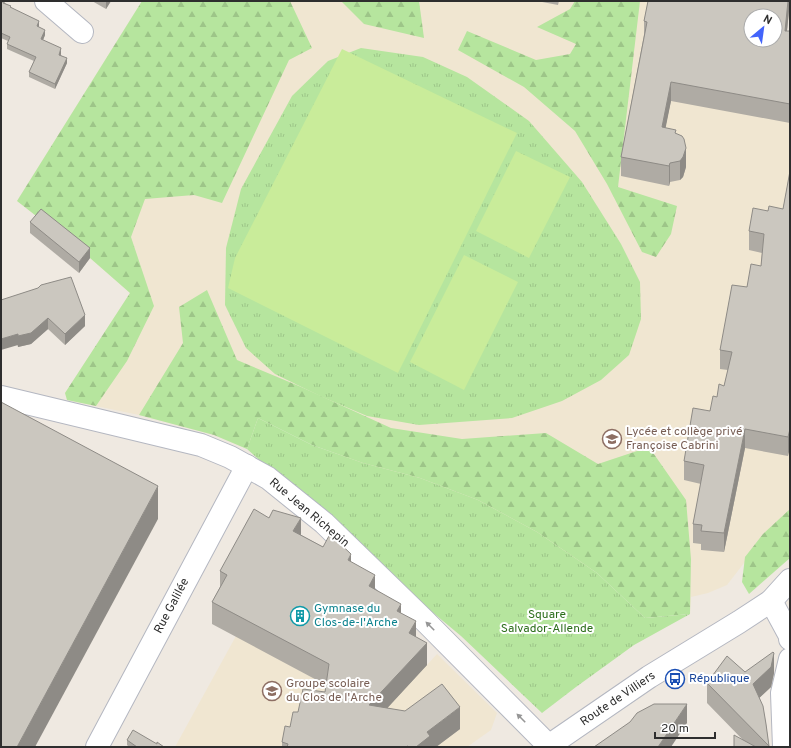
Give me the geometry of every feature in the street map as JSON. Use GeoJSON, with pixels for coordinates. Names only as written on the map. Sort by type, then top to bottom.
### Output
{"type":"FeatureCollection","features":[{"type":"Feature","properties":{"kind":"street"},"geometry":{"type":"LineString","coordinates":[[46,1],[82,32]]}},
{"type":"Feature","properties":{"kind":"street","name":"Rue Jean Richepin"},"geometry":{"type":"LineString","coordinates":[[1,397],[201,445],[230,457],[268,478],[324,523],[424,620],[548,746]]}},
{"type":"Feature","properties":{"kind":"street","name":"Rue Galilée"},"geometry":{"type":"LineString","coordinates":[[97,747],[247,466]]}},
{"type":"Feature","properties":{"kind":"street","name":"Route de Villiers"},"geometry":{"type":"LineString","coordinates":[[548,746],[649,677],[771,601],[790,580]]}},
{"type":"Feature","properties":{"kind":"street"},"geometry":{"type":"LineString","coordinates":[[771,601],[790,636],[790,639]]}},
{"type":"Feature","properties":{"kind":"street"},"geometry":{"type":"LineString","coordinates":[[784,747],[782,693],[790,659]]}},
{"type":"Feature","properties":{"kind":"shaded area"},"geometry":{"type":"Polygon","coordinates":[[[142,1],[790,1],[788,22],[783,20],[783,8],[743,8],[743,48],[782,48],[790,50],[790,519],[751,554],[727,585],[708,593],[691,597],[690,614],[258,418],[247,449],[214,435],[139,415],[67,400],[65,393],[130,293],[90,258],[17,201],[142,1]]]}},
{"type":"Feature","properties":{"kind":"shaded area","name":"Groupe scolaire du Clos de l'Arche"},"geometry":{"type":"Polygon","coordinates":[[[236,636],[343,694],[427,665],[437,654],[497,713],[491,730],[467,747],[175,747],[236,636]]]}},
{"type":"Feature","properties":{"kind":"green space"},"geometry":{"type":"Polygon","coordinates":[[[142,1],[290,1],[312,48],[289,60],[222,203],[194,195],[145,199],[131,237],[154,306],[127,361],[96,406],[67,400],[65,393],[130,293],[90,258],[17,201],[142,1]]]}},
{"type":"Feature","properties":{"kind":"green space"},"geometry":{"type":"Polygon","coordinates":[[[341,1],[419,1],[424,38],[364,24],[341,1]]]}},
{"type":"Feature","properties":{"kind":"green space"},"geometry":{"type":"Polygon","coordinates":[[[575,1],[640,1],[618,187],[677,206],[671,234],[656,257],[642,252],[607,184],[575,131],[524,87],[458,50],[467,31],[536,60],[570,54],[576,44],[537,27],[570,9],[575,1]]]}},
{"type":"Feature","properties":{"kind":"green space"},"geometry":{"type":"Polygon","coordinates":[[[361,48],[423,57],[467,77],[529,121],[582,182],[621,244],[640,282],[641,319],[629,355],[601,380],[562,401],[512,418],[419,425],[367,416],[320,396],[275,374],[246,348],[225,305],[226,248],[241,189],[292,96],[328,61],[361,48]]]}},
{"type":"Feature","properties":{"kind":"green space"},"geometry":{"type":"Polygon","coordinates":[[[342,49],[517,133],[398,373],[228,288],[235,258],[342,49]]]}},
{"type":"Feature","properties":{"kind":"green space"},"geometry":{"type":"Polygon","coordinates":[[[516,151],[570,177],[529,258],[476,231],[516,151]]]}},
{"type":"Feature","properties":{"kind":"green space"},"geometry":{"type":"Polygon","coordinates":[[[464,255],[518,282],[464,390],[410,362],[464,255]]]}},
{"type":"Feature","properties":{"kind":"green space"},"geometry":{"type":"Polygon","coordinates":[[[207,290],[237,360],[299,386],[391,428],[462,439],[546,433],[598,464],[649,447],[686,500],[691,559],[690,614],[645,618],[597,573],[537,532],[478,500],[420,478],[363,463],[312,445],[258,418],[247,449],[214,435],[139,415],[183,343],[179,307],[207,290]]]}},
{"type":"Feature","properties":{"kind":"green space","name":"Square Salvador-Allende"},"geometry":{"type":"Polygon","coordinates":[[[258,418],[312,445],[363,463],[420,478],[478,500],[537,532],[597,573],[645,618],[690,614],[634,645],[542,713],[461,636],[377,566],[247,449],[258,418]]]}},
{"type":"Feature","properties":{"kind":"green space"},"geometry":{"type":"Polygon","coordinates":[[[790,509],[790,558],[749,594],[742,582],[745,557],[763,534],[790,509]]]}},
{"type":"Feature","properties":{"kind":"building"},"geometry":{"type":"Polygon","coordinates":[[[1,1],[39,21],[37,26],[45,30],[41,39],[61,48],[59,55],[67,58],[55,84],[29,72],[36,57],[7,44],[10,37],[1,33],[1,1]]]}},
{"type":"Feature","properties":{"kind":"building"},"geometry":{"type":"Polygon","coordinates":[[[648,1],[788,1],[785,31],[790,31],[790,104],[671,82],[662,127],[676,130],[675,133],[682,136],[686,148],[683,157],[680,161],[670,163],[669,166],[621,157],[647,22],[644,21],[648,1]]]}},
{"type":"Feature","properties":{"kind":"building"},"geometry":{"type":"Polygon","coordinates":[[[790,171],[790,429],[788,437],[745,429],[724,533],[701,531],[702,525],[693,524],[704,465],[684,461],[693,408],[710,411],[713,396],[717,397],[719,384],[724,386],[732,352],[720,350],[732,285],[747,287],[751,264],[761,266],[764,234],[749,231],[753,208],[768,211],[769,206],[783,209],[790,171]]]}},
{"type":"Feature","properties":{"kind":"building"},"geometry":{"type":"Polygon","coordinates":[[[41,209],[90,248],[79,262],[30,222],[41,209]]]}},
{"type":"Feature","properties":{"kind":"building"},"geometry":{"type":"Polygon","coordinates":[[[71,277],[85,315],[65,334],[48,318],[31,333],[18,336],[18,334],[1,339],[1,300],[38,288],[41,285],[71,277]]]}},
{"type":"Feature","properties":{"kind":"building"},"geometry":{"type":"Polygon","coordinates":[[[1,402],[158,486],[17,747],[1,747],[1,402]]]}},
{"type":"Feature","properties":{"kind":"building"},"geometry":{"type":"Polygon","coordinates":[[[254,509],[269,518],[273,510],[301,518],[293,531],[323,547],[330,534],[351,554],[348,560],[375,575],[369,586],[401,604],[397,611],[416,621],[409,633],[427,643],[369,705],[405,711],[442,684],[460,707],[427,732],[430,736],[416,747],[287,747],[288,744],[282,742],[285,726],[290,727],[293,712],[298,712],[303,689],[325,692],[329,664],[212,602],[227,575],[220,571],[254,509]]]}},
{"type":"Feature","properties":{"kind":"building"},"geometry":{"type":"Polygon","coordinates":[[[773,652],[771,667],[753,684],[763,706],[769,746],[707,683],[727,656],[745,672],[773,652]]]}},
{"type":"Feature","properties":{"kind":"building"},"geometry":{"type":"Polygon","coordinates":[[[654,704],[687,704],[658,747],[594,747],[630,722],[637,713],[654,704]]]}},
{"type":"Feature","properties":{"kind":"building"},"geometry":{"type":"Polygon","coordinates":[[[133,730],[164,747],[137,747],[127,740],[133,730]]]}},
{"type":"Feature","properties":{"kind":"building"},"geometry":{"type":"Polygon","coordinates":[[[734,735],[756,747],[734,747],[734,735]]]}},
{"type":"Feature","properties":{"kind":"place","name":"Lycée et collège privé Françoise Cabrini"},"geometry":{"type":"Point","coordinates":[612,439]}},
{"type":"Feature","properties":{"kind":"place","name":"Gymnase du Clos-de-l'Arche"},"geometry":{"type":"Point","coordinates":[300,616]}},
{"type":"Feature","properties":{"kind":"place","name":"République"},"geometry":{"type":"Point","coordinates":[675,679]}},
{"type":"Feature","properties":{"kind":"place","name":"Groupe scolaire du Clos de l'Arche"},"geometry":{"type":"Point","coordinates":[272,691]}}]}
